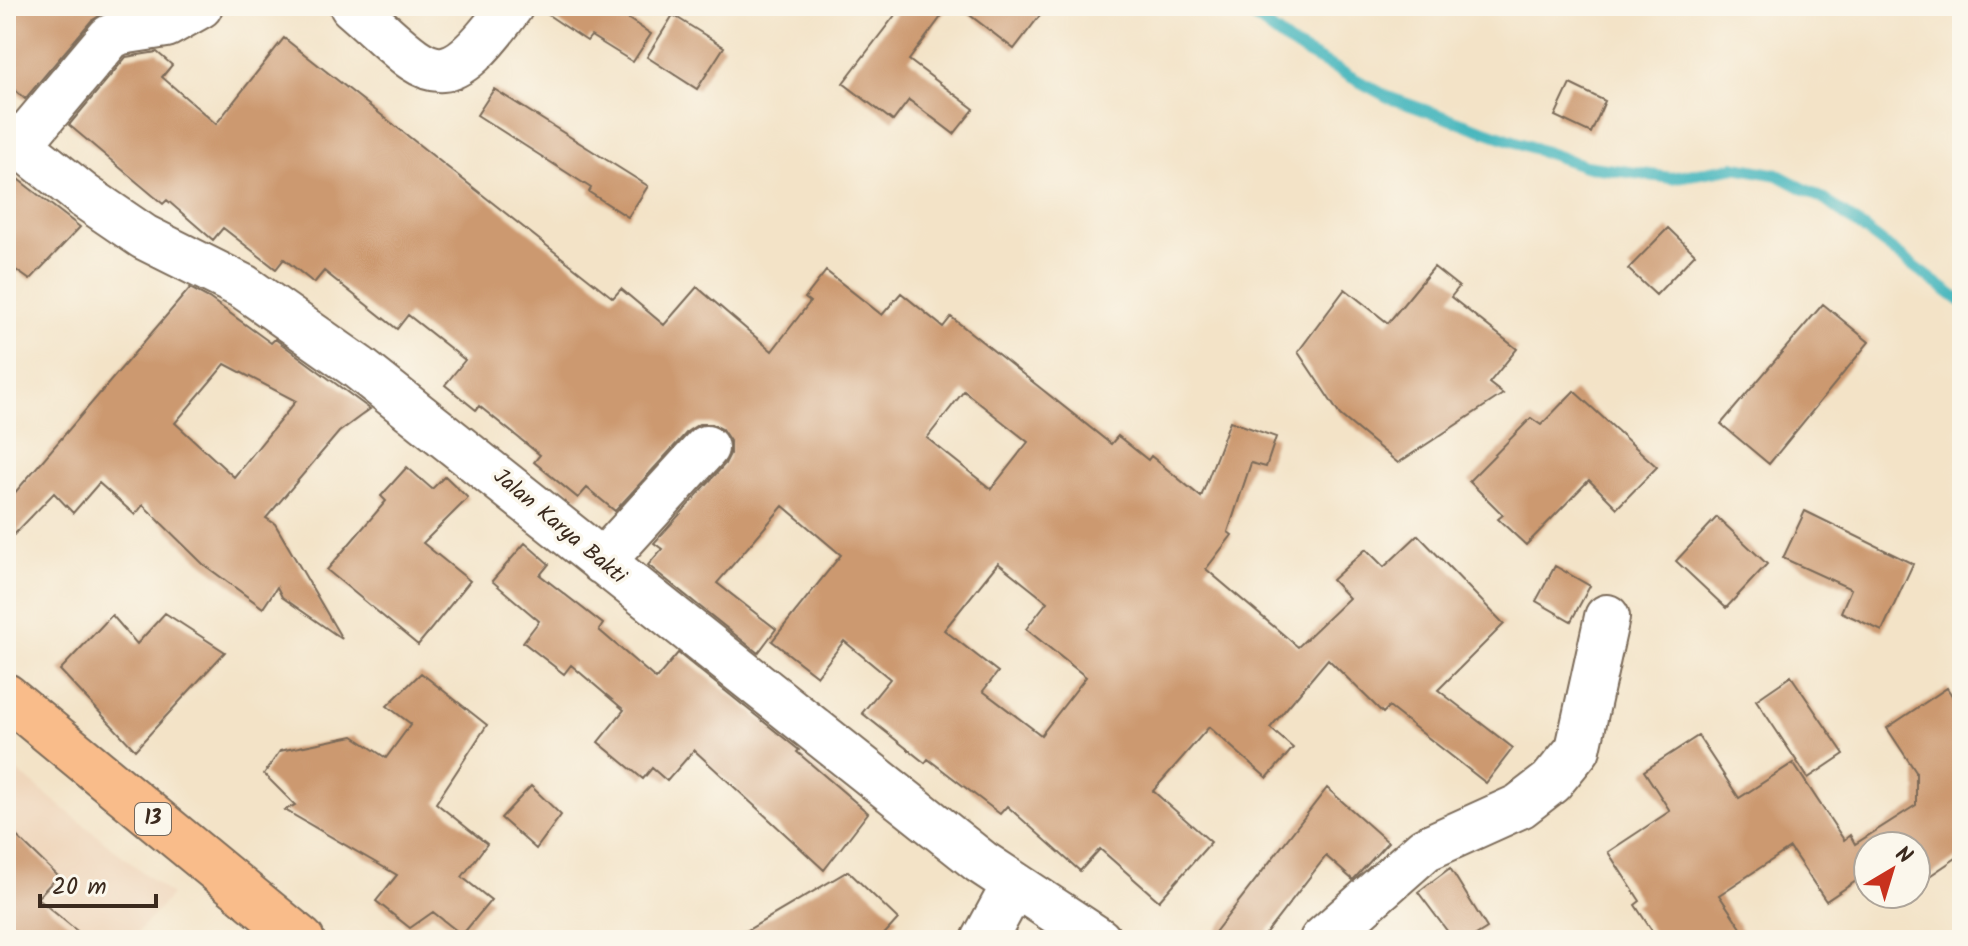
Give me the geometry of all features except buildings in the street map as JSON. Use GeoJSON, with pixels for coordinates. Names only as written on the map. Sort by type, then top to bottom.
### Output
{"type":"FeatureCollection","features":[{"type":"Feature","properties":{"kind":"highway","name":"13"},"geometry":{"type":"LineString","coordinates":[[6,696],[302,940]]}},
{"type":"Feature","properties":{"kind":"street"},"geometry":{"type":"LineString","coordinates":[[13,139],[110,37],[121,32],[166,25],[200,6]]}},
{"type":"Feature","properties":{"kind":"street"},"geometry":{"type":"LineString","coordinates":[[352,6],[419,64],[439,72],[458,67],[482,46],[511,6]]}},
{"type":"Feature","properties":{"kind":"street","name":"Jalan Karya Bakti"},"geometry":{"type":"LineString","coordinates":[[13,139],[84,196],[144,237],[274,306],[493,471],[602,562],[796,711],[890,792],[1014,885],[1099,940]]}},
{"type":"Feature","properties":{"kind":"street"},"geometry":{"type":"LineString","coordinates":[[602,562],[706,448]]}},
{"type":"Feature","properties":{"kind":"street"},"geometry":{"type":"LineString","coordinates":[[1322,940],[1425,849],[1520,806],[1551,782],[1578,749],[1607,617]]}},
{"type":"Feature","properties":{"kind":"street"},"geometry":{"type":"LineString","coordinates":[[984,940],[1014,885]]}},
{"type":"Feature","properties":{"kind":"shaded area"},"geometry":{"type":"Polygon","coordinates":[[[6,762],[171,895],[131,940],[6,940],[6,762]]]}},
{"type":"Feature","properties":{"kind":"waterway"},"geometry":{"type":"LineString","coordinates":[[1240,6],[1292,45],[1390,98],[1585,166],[1671,178],[1736,167],[1778,175],[1825,200],[1962,302]]}}]}
